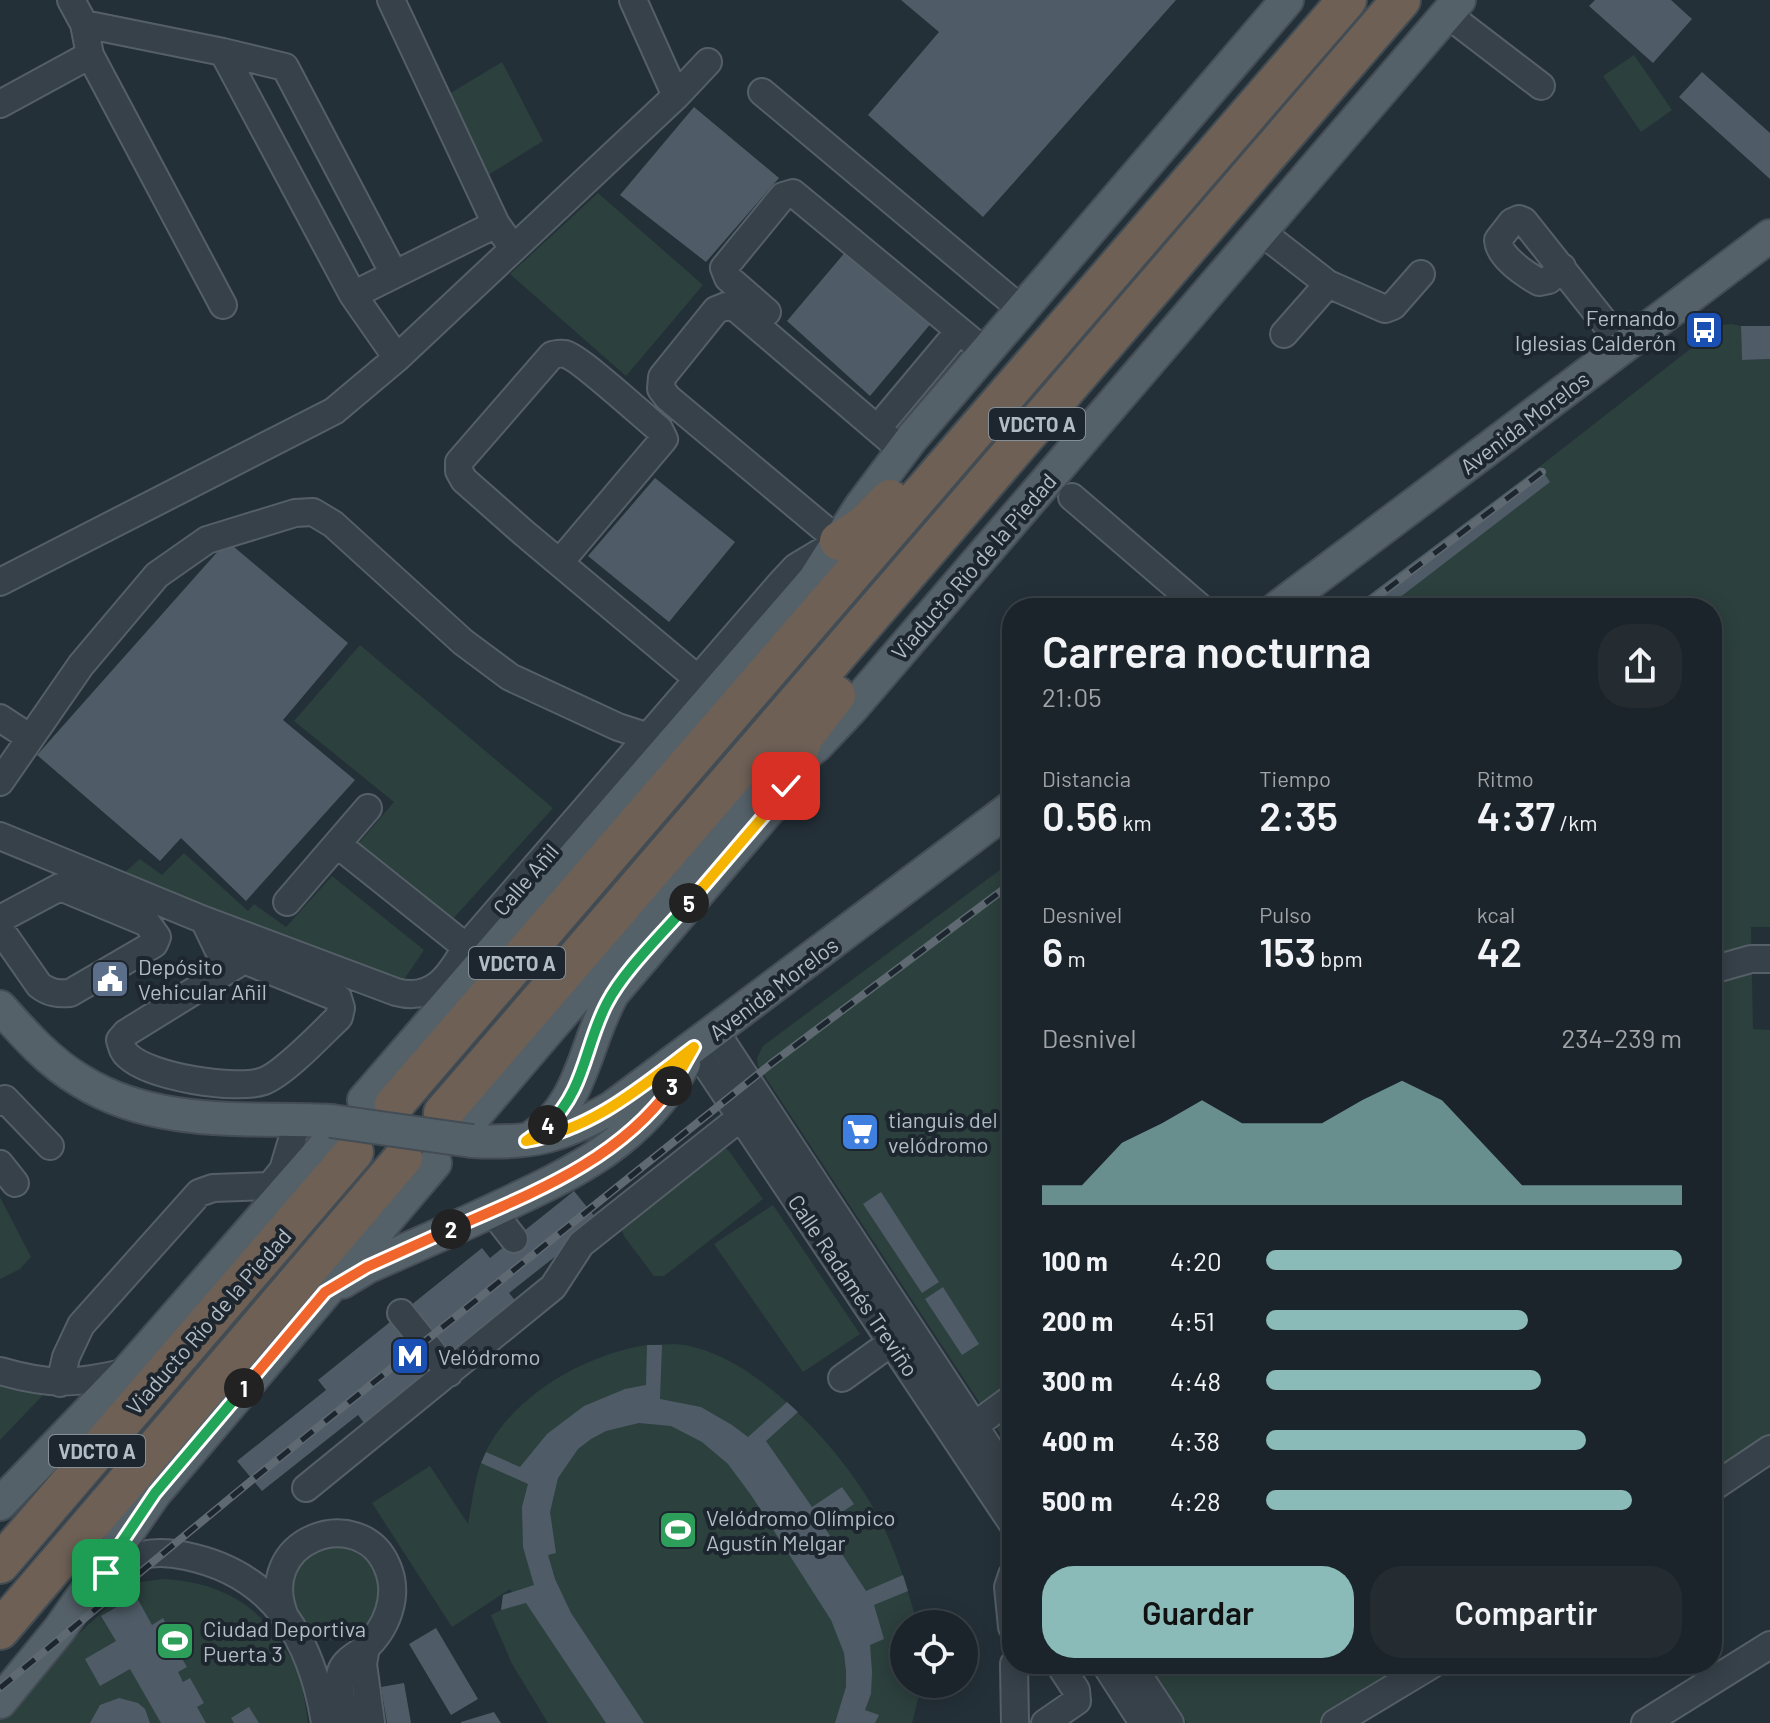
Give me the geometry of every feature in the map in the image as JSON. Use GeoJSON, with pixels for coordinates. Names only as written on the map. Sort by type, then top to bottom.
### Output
{"type":"FeatureCollection","features":[{"type":"Feature","properties":{"kind":"highway","name":"VDCTO A"},"geometry":{"type":"LineString","coordinates":[[379,1102],[1027,368],[1347,0]]}},
{"type":"Feature","properties":{"kind":"highway","name":"Viaducto Río de la Piedad"},"geometry":{"type":"LineString","coordinates":[[463,1124],[1092,360],[1401,0]]}},
{"type":"Feature","properties":{"kind":"highway"},"geometry":{"type":"LineString","coordinates":[[795,764],[798,750],[810,727],[1004,493],[1092,360]]}},
{"type":"Feature","properties":{"kind":"highway"},"geometry":{"type":"LineString","coordinates":[[839,541],[863,526],[990,396],[1027,368]]}},
{"type":"Feature","properties":{"kind":"highway","name":"Viaducto Río de la Piedad"},"geometry":{"type":"LineString","coordinates":[[0,1564],[336,1140]]}},
{"type":"Feature","properties":{"kind":"highway","name":"Viaducto Río de la Piedad"},"geometry":{"type":"LineString","coordinates":[[0,1630],[419,1161]]}},
{"type":"Feature","properties":{"kind":"main road"},"geometry":{"type":"LineString","coordinates":[[379,1102],[814,580],[907,444],[1287,0]]}},
{"type":"Feature","properties":{"kind":"main road","name":"Viaducto Río de la Piedad"},"geometry":{"type":"LineString","coordinates":[[463,1124],[744,801],[795,764],[852,708],[1453,7]]}},
{"type":"Feature","properties":{"kind":"main road","name":"Avenida Morelos"},"geometry":{"type":"LineString","coordinates":[[1290,598],[1624,347],[1765,246]]}},
{"type":"Feature","properties":{"kind":"main road"},"geometry":{"type":"LineString","coordinates":[[526,1141],[552,1122],[568,1102],[589,1055],[602,1013],[613,993],[772,806],[786,786],[795,764]]}},
{"type":"Feature","properties":{"kind":"main road","name":"Avenida Morelos"},"geometry":{"type":"LineString","coordinates":[[463,1124],[526,1141],[569,1131],[590,1120],[633,1093],[1002,815]]}},
{"type":"Feature","properties":{"kind":"main road"},"geometry":{"type":"LineString","coordinates":[[0,1007],[41,1051],[79,1080],[96,1090],[157,1112],[201,1118],[298,1120],[336,1140],[463,1124]]}},
{"type":"Feature","properties":{"kind":"main road"},"geometry":{"type":"LineString","coordinates":[[325,1292],[367,1267],[570,1174],[628,1135],[657,1106],[704,1039]]}},
{"type":"Feature","properties":{"kind":"main road","name":"Viaducto Río de la Piedad"},"geometry":{"type":"LineString","coordinates":[[0,1504],[127,1372],[336,1140]]}},
{"type":"Feature","properties":{"kind":"main road","name":"Viaducto Río de la Piedad"},"geometry":{"type":"LineString","coordinates":[[0,1702],[93,1585],[155,1493],[325,1292],[419,1161]]}},
{"type":"Feature","properties":{"kind":"street"},"geometry":{"type":"LineString","coordinates":[[71,0],[84,24],[90,55],[223,305]]}},
{"type":"Feature","properties":{"kind":"street"},"geometry":{"type":"LineString","coordinates":[[391,0],[496,224],[513,248]]}},
{"type":"Feature","properties":{"kind":"street"},"geometry":{"type":"LineString","coordinates":[[633,0],[676,96]]}},
{"type":"Feature","properties":{"kind":"street"},"geometry":{"type":"LineString","coordinates":[[1453,7],[1541,86]]}},
{"type":"Feature","properties":{"kind":"street"},"geometry":{"type":"LineString","coordinates":[[84,24],[285,67],[394,274]]}},
{"type":"Feature","properties":{"kind":"street"},"geometry":{"type":"LineString","coordinates":[[223,52],[353,295],[397,358]]}},
{"type":"Feature","properties":{"kind":"street"},"geometry":{"type":"LineString","coordinates":[[0,104],[90,55]]}},
{"type":"Feature","properties":{"kind":"street"},"geometry":{"type":"LineString","coordinates":[[0,582],[334,411],[397,358],[676,96],[708,62]]}},
{"type":"Feature","properties":{"kind":"street"},"geometry":{"type":"LineString","coordinates":[[762,92],[1021,309]]}},
{"type":"Feature","properties":{"kind":"street"},"geometry":{"type":"LineString","coordinates":[[907,444],[887,417],[725,273],[726,263],[783,196],[793,193],[984,351]]}},
{"type":"Feature","properties":{"kind":"street"},"geometry":{"type":"LineString","coordinates":[[353,295],[496,224]]}},
{"type":"Feature","properties":{"kind":"street"},"geometry":{"type":"LineString","coordinates":[[1260,231],[1328,284],[1385,309],[1393,306],[1421,274]]}},
{"type":"Feature","properties":{"kind":"street"},"geometry":{"type":"LineString","coordinates":[[1562,267],[1624,347]]}},
{"type":"Feature","properties":{"kind":"street"},"geometry":{"type":"LineString","coordinates":[[1284,334],[1328,284]]}},
{"type":"Feature","properties":{"kind":"street"},"geometry":{"type":"LineString","coordinates":[[839,541],[668,398],[661,389],[662,377],[716,310],[726,306],[736,308],[907,444]]}},
{"type":"Feature","properties":{"kind":"street"},"geometry":{"type":"LineString","coordinates":[[887,417],[959,331]]}},
{"type":"Feature","properties":{"kind":"street"},"geometry":{"type":"LineString","coordinates":[[560,562],[664,439],[659,429],[583,365],[567,354],[559,353],[552,355],[459,462],[459,471],[464,480],[560,562],[698,679]]}},
{"type":"Feature","properties":{"kind":"street"},"geometry":{"type":"LineString","coordinates":[[1072,497],[1189,598]]}},
{"type":"Feature","properties":{"kind":"street"},"geometry":{"type":"LineString","coordinates":[[0,782],[81,665],[157,575],[207,540],[295,513],[313,512],[333,524],[463,642],[510,677],[618,727],[649,737]]}},
{"type":"Feature","properties":{"kind":"street","name":"Calle Añil"},"geometry":{"type":"LineString","coordinates":[[0,836],[204,920],[396,992],[419,994],[438,986],[452,973],[466,947],[796,567],[839,541]]}},
{"type":"Feature","properties":{"kind":"street"},"geometry":{"type":"LineString","coordinates":[[0,718],[29,737]]}},
{"type":"Feature","properties":{"kind":"street"},"geometry":{"type":"LineString","coordinates":[[287,902],[368,808]]}},
{"type":"Feature","properties":{"kind":"street"},"geometry":{"type":"LineString","coordinates":[[337,844],[466,947]]}},
{"type":"Feature","properties":{"kind":"street"},"geometry":{"type":"LineString","coordinates":[[0,919],[60,887],[147,923],[157,937],[154,944],[70,993],[62,994],[39,985],[0,929]]}},
{"type":"Feature","properties":{"kind":"street"},"geometry":{"type":"LineString","coordinates":[[204,920],[218,949],[338,998],[341,1008],[339,1017],[278,1073],[264,1081],[205,1083],[131,1059],[122,1050],[120,1040],[126,1033],[244,960]]}},
{"type":"Feature","properties":{"kind":"street"},"geometry":{"type":"LineString","coordinates":[[1722,967],[1751,959],[1770,959]]}},
{"type":"Feature","properties":{"kind":"street","name":"Calle Radamés Treviño"},"geometry":{"type":"LineString","coordinates":[[704,1039],[741,1117],[974,1426],[1002,1468]]}},
{"type":"Feature","properties":{"kind":"street","name":"Calle Radamés Treviño"},"geometry":{"type":"LineString","coordinates":[[704,1039],[884,1309],[892,1342],[1002,1508]]}},
{"type":"Feature","properties":{"kind":"street"},"geometry":{"type":"LineString","coordinates":[[0,1102],[5,1099],[50,1146]]}},
{"type":"Feature","properties":{"kind":"street"},"geometry":{"type":"LineString","coordinates":[[306,1488],[553,1287],[581,1244],[741,1117]]}},
{"type":"Feature","properties":{"kind":"street"},"geometry":{"type":"LineString","coordinates":[[60,1383],[66,1357],[81,1325],[199,1193],[213,1188],[270,1186],[283,1170],[298,1120]]}},
{"type":"Feature","properties":{"kind":"street"},"geometry":{"type":"LineString","coordinates":[[492,1211],[514,1239]]}},
{"type":"Feature","properties":{"kind":"street"},"geometry":{"type":"LineString","coordinates":[[401,1313],[449,1373]]}},
{"type":"Feature","properties":{"kind":"street"},"geometry":{"type":"LineString","coordinates":[[842,1378],[892,1342]]}},
{"type":"Feature","properties":{"kind":"street"},"geometry":{"type":"LineString","coordinates":[[0,1371],[30,1380],[60,1383],[127,1372]]}},
{"type":"Feature","properties":{"kind":"street"},"geometry":{"type":"LineString","coordinates":[[974,1426],[1002,1405]]}},
{"type":"Feature","properties":{"kind":"street"},"geometry":{"type":"LineString","coordinates":[[1722,1481],[1770,1449]]}},
{"type":"Feature","properties":{"kind":"street"},"geometry":{"type":"LineString","coordinates":[[325,1723],[314,1670],[280,1605],[280,1581],[297,1547],[308,1540],[332,1533],[358,1539],[371,1546],[387,1564],[393,1587],[389,1616],[366,1647],[341,1669],[346,1723]]}},
{"type":"Feature","properties":{"kind":"street"},"geometry":{"type":"LineString","coordinates":[[93,1585],[119,1564],[137,1555],[157,1551],[181,1555],[211,1562],[244,1578],[275,1604],[286,1619]]}},
{"type":"Feature","properties":{"kind":"street"},"geometry":{"type":"LineString","coordinates":[[1645,1723],[1770,1645]]}},
{"type":"Feature","properties":{"kind":"street"},"geometry":{"type":"LineString","coordinates":[[366,1647],[363,1664],[371,1723]]}},
{"type":"Feature","properties":{"kind":"street"},"geometry":{"type":"LineString","coordinates":[[1014,1674],[1015,1723]]}},
{"type":"Feature","properties":{"kind":"street"},"geometry":{"type":"LineString","coordinates":[[1045,1723],[1077,1701],[1076,1690],[1066,1674]]}},
{"type":"Feature","properties":{"kind":"street"},"geometry":{"type":"LineString","coordinates":[[1111,1674],[1143,1723]]}},
{"type":"Feature","properties":{"kind":"street"},"geometry":{"type":"LineString","coordinates":[[1138,1674],[1170,1723]]}},
{"type":"Feature","properties":{"kind":"street"},"geometry":{"type":"LineString","coordinates":[[1335,1723],[1416,1674]]}},
{"type":"Feature","properties":{"kind":"green space"},"geometry":{"type":"Polygon","coordinates":[[[1634,55],[1672,110],[1641,132],[1603,76],[1634,55]]]}},
{"type":"Feature","properties":{"kind":"green space"},"geometry":{"type":"Polygon","coordinates":[[[502,62],[543,141],[488,175],[444,97],[502,62]]]}},
{"type":"Feature","properties":{"kind":"green space"},"geometry":{"type":"Polygon","coordinates":[[[598,193],[703,285],[626,376],[510,274],[598,193]]]}},
{"type":"Feature","properties":{"kind":"green space"},"geometry":{"type":"Polygon","coordinates":[[[1721,325],[1741,326],[1742,360],[1770,359],[1770,927],[1751,927],[1753,1029],[1770,1030],[1770,1444],[1722,1477],[1722,598],[1365,598],[1721,325]]]}},
{"type":"Feature","properties":{"kind":"green space"},"geometry":{"type":"Polygon","coordinates":[[[360,645],[553,808],[451,921],[358,844],[394,802],[294,721],[360,645]]]}},
{"type":"Feature","properties":{"kind":"green space"},"geometry":{"type":"Polygon","coordinates":[[[184,853],[248,911],[254,904],[286,927],[332,876],[424,950],[399,987],[118,878],[140,859],[162,875],[184,853]]]}},
{"type":"Feature","properties":{"kind":"green space"},"geometry":{"type":"Polygon","coordinates":[[[1002,868],[1002,1437],[758,1066],[757,1058],[763,1046],[1002,868]]]}},
{"type":"Feature","properties":{"kind":"green space"},"geometry":{"type":"Polygon","coordinates":[[[724,1147],[763,1199],[664,1276],[654,1276],[624,1236],[622,1230],[625,1224],[724,1147]]]}},
{"type":"Feature","properties":{"kind":"green space"},"geometry":{"type":"Polygon","coordinates":[[[0,1197],[31,1257],[20,1269],[0,1279],[0,1197]]]}},
{"type":"Feature","properties":{"kind":"green space"},"geometry":{"type":"Polygon","coordinates":[[[773,1205],[860,1334],[803,1372],[714,1244],[773,1205]]]}},
{"type":"Feature","properties":{"kind":"green space","name":"Velódromo Olímpico Agustín Melgar"},"geometry":{"type":"Polygon","coordinates":[[[673,1344],[717,1355],[772,1390],[824,1440],[846,1467],[879,1518],[895,1553],[913,1610],[890,1610],[890,1698],[918,1698],[912,1723],[548,1723],[512,1664],[491,1615],[501,1610],[503,1595],[512,1592],[510,1589],[452,1627],[372,1503],[430,1466],[468,1524],[481,1463],[492,1440],[508,1419],[549,1384],[598,1358],[623,1350],[673,1344]]]}},
{"type":"Feature","properties":{"kind":"green space"},"geometry":{"type":"Polygon","coordinates":[[[0,1380],[40,1390],[43,1395],[0,1440],[0,1380]]]}},
{"type":"Feature","properties":{"kind":"green space"},"geometry":{"type":"Polygon","coordinates":[[[345,1544],[373,1560],[385,1590],[368,1630],[337,1641],[325,1640],[306,1631],[288,1594],[292,1573],[314,1550],[345,1544]]]}},
{"type":"Feature","properties":{"kind":"green space","name":"Ciudad Deportiva Puerta 3"},"geometry":{"type":"Polygon","coordinates":[[[164,1579],[215,1589],[257,1614],[280,1641],[299,1675],[308,1723],[0,1723],[0,1712],[24,1684],[114,1601],[140,1582],[164,1579]]]}},
{"type":"Feature","properties":{"kind":"green space"},"geometry":{"type":"Polygon","coordinates":[[[1155,1674],[1407,1674],[1325,1723],[1187,1723],[1155,1674]]]}},
{"type":"Feature","properties":{"kind":"building"},"geometry":{"type":"Polygon","coordinates":[[[901,0],[1176,0],[983,217],[868,115],[939,32],[901,0]]]}},
{"type":"Feature","properties":{"kind":"building"},"geometry":{"type":"Polygon","coordinates":[[[1595,0],[1671,0],[1692,19],[1653,63],[1589,6],[1595,0]]]}},
{"type":"Feature","properties":{"kind":"building"},"geometry":{"type":"Polygon","coordinates":[[[1702,72],[1770,133],[1770,179],[1679,97],[1702,72]]]}},
{"type":"Feature","properties":{"kind":"building"},"geometry":{"type":"Polygon","coordinates":[[[694,107],[779,178],[706,262],[620,195],[694,107]]]}},
{"type":"Feature","properties":{"kind":"building"},"geometry":{"type":"Polygon","coordinates":[[[847,250],[933,321],[870,396],[787,321],[847,250]]]}},
{"type":"Feature","properties":{"kind":"building"},"geometry":{"type":"Polygon","coordinates":[[[1741,326],[1770,326],[1770,359],[1742,360],[1741,326]]]}},
{"type":"Feature","properties":{"kind":"building"},"geometry":{"type":"Polygon","coordinates":[[[1540,467],[1550,482],[1399,598],[1365,598],[1540,467]]]}},
{"type":"Feature","properties":{"kind":"building"},"geometry":{"type":"Polygon","coordinates":[[[655,478],[735,542],[669,622],[588,556],[655,478]]]}},
{"type":"Feature","properties":{"kind":"building"},"geometry":{"type":"Polygon","coordinates":[[[227,541],[348,643],[283,720],[355,780],[246,901],[181,838],[160,861],[37,755],[227,541]]]}},
{"type":"Feature","properties":{"kind":"building"},"geometry":{"type":"Polygon","coordinates":[[[574,1191],[599,1222],[509,1293],[518,1304],[367,1427],[358,1415],[262,1491],[237,1461],[326,1390],[318,1380],[482,1248],[490,1258],[574,1191]]]}},
{"type":"Feature","properties":{"kind":"building"},"geometry":{"type":"Polygon","coordinates":[[[881,1192],[939,1282],[922,1293],[863,1204],[881,1192]]]}},
{"type":"Feature","properties":{"kind":"building"},"geometry":{"type":"Polygon","coordinates":[[[943,1287],[979,1344],[962,1355],[925,1299],[943,1287]]]}},
{"type":"Feature","properties":{"kind":"building"},"geometry":{"type":"Polygon","coordinates":[[[647,1345],[662,1345],[660,1399],[701,1407],[748,1437],[787,1402],[798,1412],[766,1441],[812,1507],[842,1487],[854,1504],[823,1525],[866,1591],[903,1575],[908,1591],[874,1605],[884,1639],[870,1645],[871,1694],[865,1710],[879,1715],[875,1723],[835,1723],[846,1687],[846,1671],[844,1653],[831,1620],[728,1464],[702,1442],[671,1426],[639,1423],[606,1431],[591,1439],[578,1449],[558,1478],[550,1512],[556,1553],[548,1555],[555,1579],[571,1613],[644,1723],[606,1723],[526,1603],[501,1610],[503,1595],[534,1585],[523,1547],[522,1507],[528,1484],[481,1463],[486,1452],[520,1467],[547,1434],[584,1406],[625,1389],[646,1385],[647,1345]]]}},
{"type":"Feature","properties":{"kind":"building"},"geometry":{"type":"Polygon","coordinates":[[[136,1596],[152,1625],[163,1618],[183,1654],[180,1655],[187,1667],[178,1672],[183,1682],[190,1678],[204,1703],[197,1707],[206,1723],[161,1723],[130,1669],[100,1686],[85,1659],[116,1641],[101,1616],[136,1596]]]}},
{"type":"Feature","properties":{"kind":"building"},"geometry":{"type":"Polygon","coordinates":[[[436,1628],[478,1699],[451,1715],[409,1644],[436,1628]]]}},
{"type":"Feature","properties":{"kind":"building"},"geometry":{"type":"Polygon","coordinates":[[[404,1683],[411,1723],[387,1723],[381,1687],[404,1683]]]}},
{"type":"Feature","properties":{"kind":"building"},"geometry":{"type":"Polygon","coordinates":[[[119,1698],[138,1703],[145,1709],[150,1723],[90,1723],[100,1705],[119,1698]]]}},
{"type":"Feature","properties":{"kind":"building"},"geometry":{"type":"Polygon","coordinates":[[[249,1707],[259,1723],[234,1723],[231,1718],[249,1707]]]}},
{"type":"Feature","properties":{"kind":"building"},"geometry":{"type":"Polygon","coordinates":[[[494,1712],[501,1723],[461,1723],[461,1722],[494,1712]]]}},
{"type":"Feature","properties":{"kind":"railway"},"geometry":{"type":"LineString","coordinates":[[1375,598],[1542,472]]}},
{"type":"Feature","properties":{"kind":"railway"},"geometry":{"type":"LineString","coordinates":[[0,1688],[252,1480],[772,1063],[1002,890]]}},
{"type":"Feature","properties":{"kind":"place","name":"Fernando Iglesias Calderón"},"geometry":{"type":"Point","coordinates":[1704,330]}},
{"type":"Feature","properties":{"kind":"place","name":"Depósito Vehicular Añil"},"geometry":{"type":"Point","coordinates":[110,979]}},
{"type":"Feature","properties":{"kind":"place","name":"tianguis del velódromo"},"geometry":{"type":"Point","coordinates":[860,1132]}},
{"type":"Feature","properties":{"kind":"place","name":"Velódromo"},"geometry":{"type":"Point","coordinates":[410,1356]}},
{"type":"Feature","properties":{"kind":"place","name":"Velódromo Olímpico Agustín Melgar"},"geometry":{"type":"Point","coordinates":[678,1530]}},
{"type":"Feature","properties":{"kind":"place","name":"Ciudad Deportiva Puerta 3"},"geometry":{"type":"Point","coordinates":[175,1641]}},
{"type":"Feature","properties":{"kind":"route"},"geometry":{"type":"LineString","coordinates":[[106,1573],[93,1585],[155,1493],[325,1292],[367,1267],[570,1174],[628,1135],[657,1106],[694,1047],[633,1093],[590,1120],[569,1131],[526,1141],[552,1122],[568,1102],[589,1055],[602,1013],[619,984],[786,786]]}}]}
